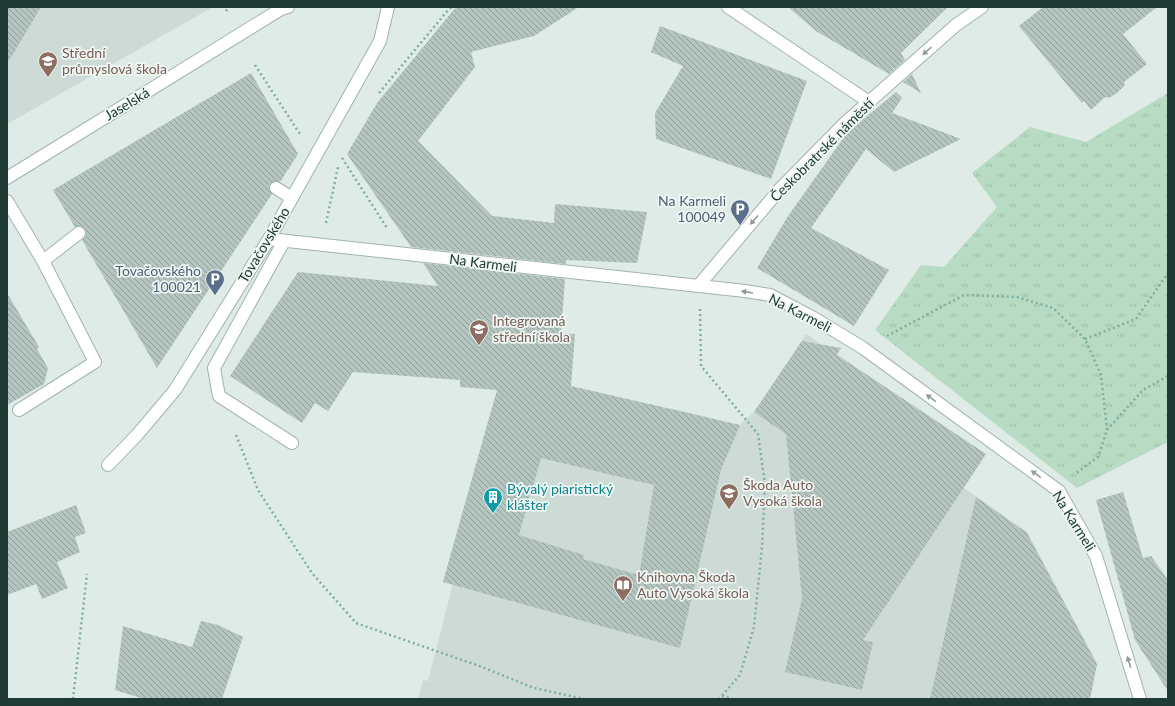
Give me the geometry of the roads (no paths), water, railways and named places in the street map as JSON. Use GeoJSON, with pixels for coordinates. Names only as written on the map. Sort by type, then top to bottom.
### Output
{"type":"FeatureCollection","features":[{"type":"Feature","properties":{"kind":"street","name":"Jaselská"},"geometry":{"type":"LineString","coordinates":[[7,178],[281,9],[288,7]]}},
{"type":"Feature","properties":{"kind":"street","name":"Tovačovského"},"geometry":{"type":"LineString","coordinates":[[108,465],[137,435],[175,390],[269,239],[380,41],[388,7]]}},
{"type":"Feature","properties":{"kind":"street"},"geometry":{"type":"LineString","coordinates":[[728,7],[869,102]]}},
{"type":"Feature","properties":{"kind":"street","name":"Českobratrské náměstí"},"geometry":{"type":"LineString","coordinates":[[956,25],[972,7]]}},
{"type":"Feature","properties":{"kind":"street","name":"Českobratrské náměstí"},"geometry":{"type":"LineString","coordinates":[[699,285],[780,189],[845,123],[956,25],[982,7]]}},
{"type":"Feature","properties":{"kind":"street"},"geometry":{"type":"LineString","coordinates":[[276,188],[292,198]]}},
{"type":"Feature","properties":{"kind":"street"},"geometry":{"type":"LineString","coordinates":[[7,201],[43,261],[95,362],[18,410]]}},
{"type":"Feature","properties":{"kind":"street"},"geometry":{"type":"LineString","coordinates":[[43,261],[79,233]]}},
{"type":"Feature","properties":{"kind":"street","name":"Na Karmeli"},"geometry":{"type":"LineString","coordinates":[[269,239],[403,253],[565,273],[699,285],[770,295],[812,317],[863,348],[1058,491],[1096,556],[1140,699]]}},
{"type":"Feature","properties":{"kind":"street"},"geometry":{"type":"LineString","coordinates":[[284,241],[214,368],[219,396],[292,442]]}},
{"type":"Feature","properties":{"kind":"place","name":"Střední průmyslová škola"},"geometry":{"type":"Point","coordinates":[48,78]}},
{"type":"Feature","properties":{"kind":"place","name":"Na Karmeli 100049"},"geometry":{"type":"Point","coordinates":[740,226]}},
{"type":"Feature","properties":{"kind":"place","name":"Tovačovského 100021"},"geometry":{"type":"Point","coordinates":[215,296]}},
{"type":"Feature","properties":{"kind":"place","name":"Integrovaná střední škola"},"geometry":{"type":"Point","coordinates":[479,346]}},
{"type":"Feature","properties":{"kind":"place","name":"Škoda Auto Vysoká škola"},"geometry":{"type":"Point","coordinates":[729,510]}},
{"type":"Feature","properties":{"kind":"place","name":"Bývalý piaristický klášter"},"geometry":{"type":"Point","coordinates":[493,514]}},
{"type":"Feature","properties":{"kind":"place","name":"Knihovna Škoda Auto Vysoká škola"},"geometry":{"type":"Point","coordinates":[623,602]}}]}
